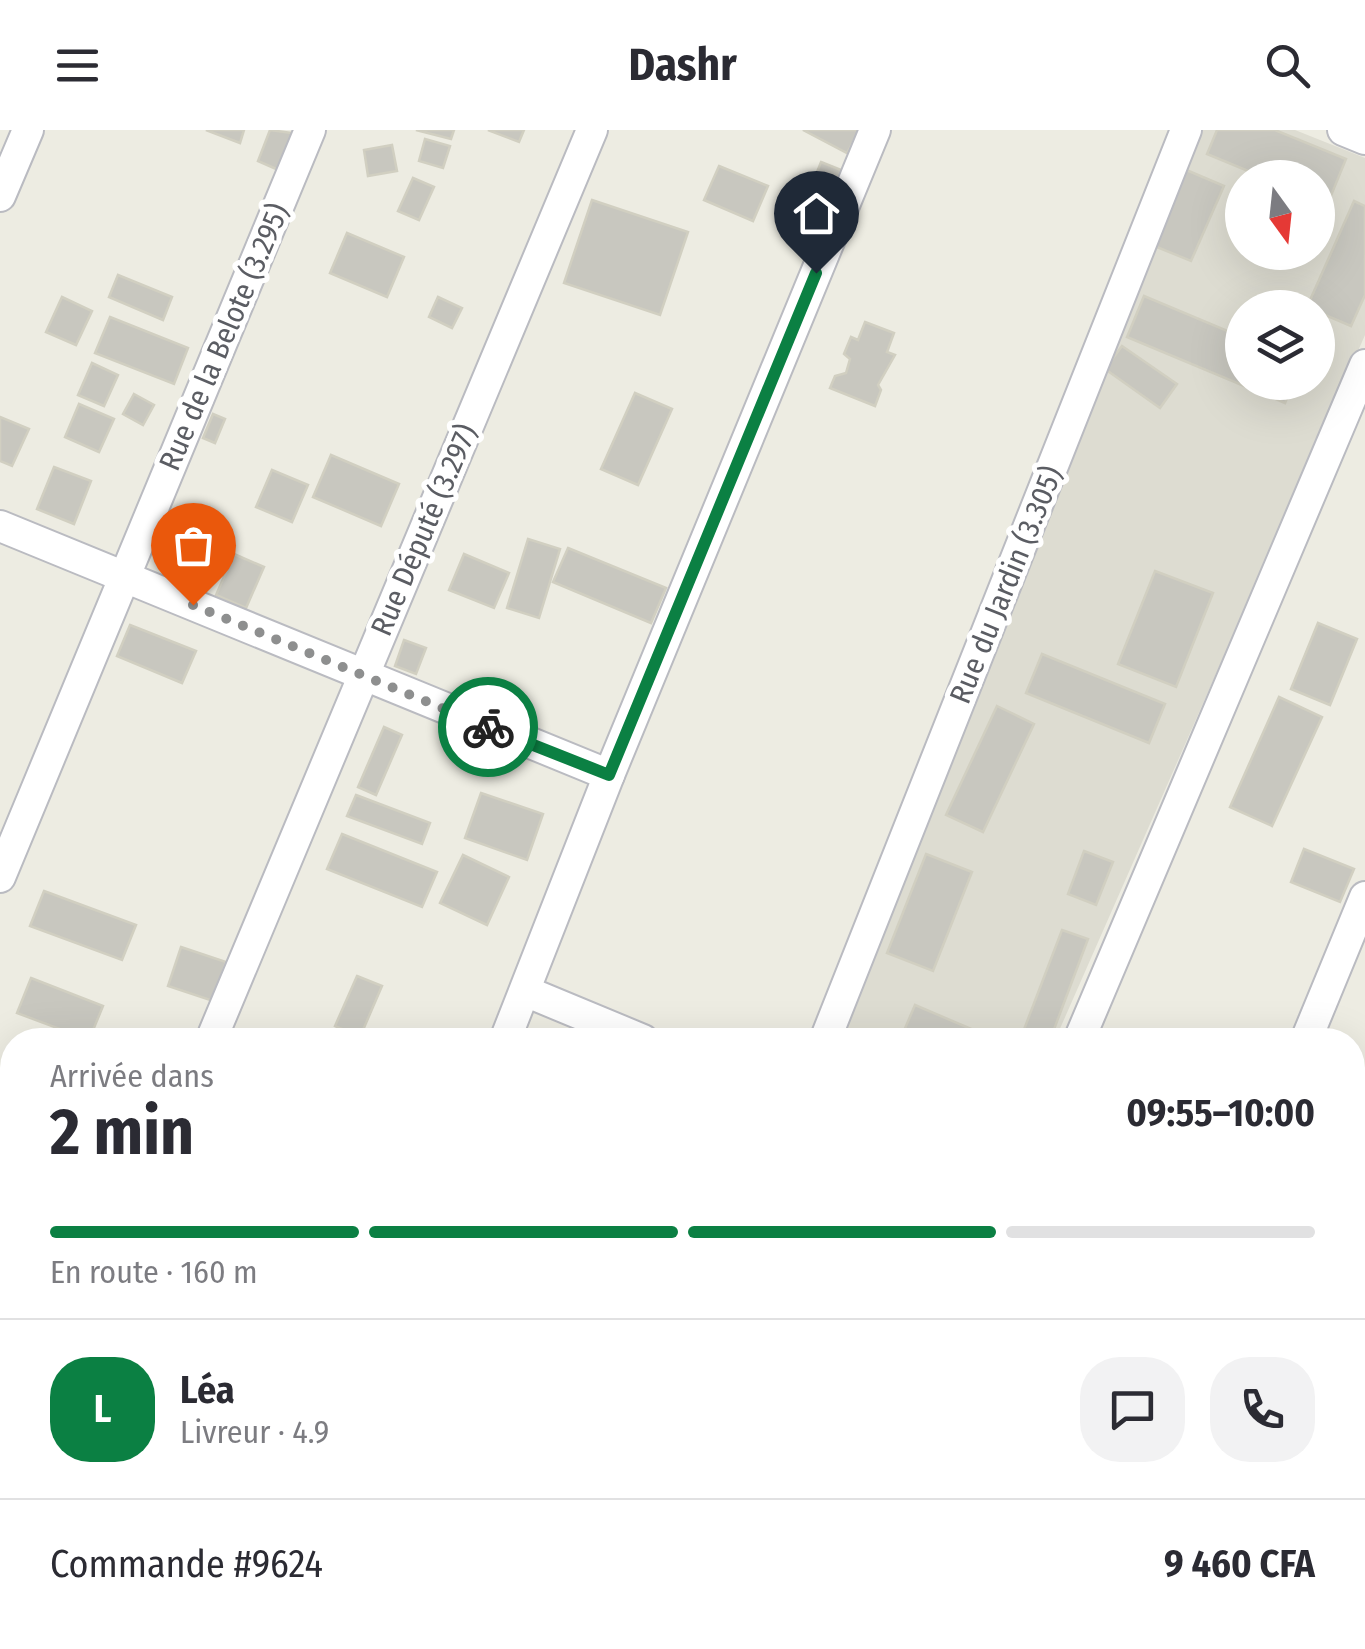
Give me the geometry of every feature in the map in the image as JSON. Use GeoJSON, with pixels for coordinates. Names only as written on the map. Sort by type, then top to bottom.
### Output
{"type":"FeatureCollection","features":[{"type":"Feature","properties":{"kind":"street"},"geometry":{"type":"LineString","coordinates":[[0,196],[28,130]]}},
{"type":"Feature","properties":{"kind":"street","name":"Rue de la Belote (3.295)"},"geometry":{"type":"LineString","coordinates":[[0,877],[310,130]]}},
{"type":"Feature","properties":{"kind":"street","name":"Rue Député (3.297)"},"geometry":{"type":"LineString","coordinates":[[216,1028],[592,130]]}},
{"type":"Feature","properties":{"kind":"street"},"geometry":{"type":"LineString","coordinates":[[510,1028],[609,775],[875,130]]}},
{"type":"Feature","properties":{"kind":"street","name":"Rue du Jardin (3.305)"},"geometry":{"type":"LineString","coordinates":[[830,1028],[1186,130]]}},
{"type":"Feature","properties":{"kind":"street"},"geometry":{"type":"LineString","coordinates":[[1343,130],[1365,139]]}},
{"type":"Feature","properties":{"kind":"street"},"geometry":{"type":"LineString","coordinates":[[1084,1028],[1365,364]]}},
{"type":"Feature","properties":{"kind":"street"},"geometry":{"type":"LineString","coordinates":[[0,526],[609,775]]}},
{"type":"Feature","properties":{"kind":"street"},"geometry":{"type":"LineString","coordinates":[[1311,1028],[1365,897]]}},
{"type":"Feature","properties":{"kind":"street"},"geometry":{"type":"LineString","coordinates":[[525,991],[614,1028]]}},
{"type":"Feature","properties":{"kind":"shaded area"},"geometry":{"type":"Polygon","coordinates":[[[1200,130],[1295,130],[1365,158],[1365,335],[1060,1028],[842,1028],[1200,130]]]}},
{"type":"Feature","properties":{"kind":"building"},"geometry":{"type":"Polygon","coordinates":[[[206,130],[244,130],[240,143],[206,130]]]}},
{"type":"Feature","properties":{"kind":"building"},"geometry":{"type":"Polygon","coordinates":[[[270,130],[299,134],[283,172],[258,161],[270,130]]]}},
{"type":"Feature","properties":{"kind":"building"},"geometry":{"type":"Polygon","coordinates":[[[416,130],[454,130],[451,139],[416,130]]]}},
{"type":"Feature","properties":{"kind":"building"},"geometry":{"type":"Polygon","coordinates":[[[488,130],[524,130],[519,142],[488,130]]]}},
{"type":"Feature","properties":{"kind":"building"},"geometry":{"type":"Polygon","coordinates":[[[803,130],[857,130],[859,131],[847,153],[803,130]]]}},
{"type":"Feature","properties":{"kind":"building"},"geometry":{"type":"Polygon","coordinates":[[[1217,130],[1275,130],[1346,159],[1335,186],[1335,160],[1225,161],[1207,154],[1217,130]]]}},
{"type":"Feature","properties":{"kind":"building"},"geometry":{"type":"Polygon","coordinates":[[[425,139],[450,146],[443,168],[419,161],[425,139]]]}},
{"type":"Feature","properties":{"kind":"building"},"geometry":{"type":"Polygon","coordinates":[[[392,145],[397,171],[368,176],[364,150],[392,145]]]}},
{"type":"Feature","properties":{"kind":"building"},"geometry":{"type":"Polygon","coordinates":[[[821,162],[841,170],[825,210],[805,202],[821,162]]]}},
{"type":"Feature","properties":{"kind":"building"},"geometry":{"type":"Polygon","coordinates":[[[719,166],[768,186],[753,221],[704,200],[719,166]]]}},
{"type":"Feature","properties":{"kind":"building"},"geometry":{"type":"Polygon","coordinates":[[[1184,169],[1224,186],[1191,261],[1152,245],[1184,169]]]}},
{"type":"Feature","properties":{"kind":"building"},"geometry":{"type":"Polygon","coordinates":[[[413,178],[434,187],[419,220],[398,211],[413,178]]]}},
{"type":"Feature","properties":{"kind":"building"},"geometry":{"type":"Polygon","coordinates":[[[592,200],[688,232],[660,315],[564,283],[592,200]]]}},
{"type":"Feature","properties":{"kind":"building"},"geometry":{"type":"Polygon","coordinates":[[[1354,201],[1365,206],[1365,295],[1351,326],[1335,319],[1335,290],[1315,290],[1323,270],[1335,270],[1335,244],[1354,201]]]}},
{"type":"Feature","properties":{"kind":"building"},"geometry":{"type":"Polygon","coordinates":[[[347,233],[404,257],[387,297],[330,273],[347,233]]]}},
{"type":"Feature","properties":{"kind":"building"},"geometry":{"type":"Polygon","coordinates":[[[118,275],[172,297],[163,320],[109,297],[118,275]]]}},
{"type":"Feature","properties":{"kind":"building"},"geometry":{"type":"Polygon","coordinates":[[[1144,296],[1225,330],[1225,378],[1127,337],[1144,296]]]}},
{"type":"Feature","properties":{"kind":"building"},"geometry":{"type":"Polygon","coordinates":[[[62,297],[92,311],[76,345],[46,332],[62,297]]]}},
{"type":"Feature","properties":{"kind":"building"},"geometry":{"type":"Polygon","coordinates":[[[438,297],[462,308],[452,328],[429,317],[438,297]]]}},
{"type":"Feature","properties":{"kind":"building"},"geometry":{"type":"Polygon","coordinates":[[[110,317],[188,348],[174,384],[95,353],[110,317]]]}},
{"type":"Feature","properties":{"kind":"building"},"geometry":{"type":"Polygon","coordinates":[[[865,322],[894,333],[887,352],[895,355],[878,385],[881,390],[875,406],[830,388],[835,376],[846,373],[850,359],[844,354],[851,337],[858,340],[865,322]]]}},
{"type":"Feature","properties":{"kind":"building"},"geometry":{"type":"Polygon","coordinates":[[[1122,346],[1177,384],[1160,408],[1105,369],[1122,346]]]}},
{"type":"Feature","properties":{"kind":"building"},"geometry":{"type":"Polygon","coordinates":[[[92,363],[118,375],[104,406],[78,395],[92,363]]]}},
{"type":"Feature","properties":{"kind":"building"},"geometry":{"type":"Polygon","coordinates":[[[635,393],[672,409],[638,485],[601,469],[635,393]]]}},
{"type":"Feature","properties":{"kind":"building"},"geometry":{"type":"Polygon","coordinates":[[[134,394],[154,405],[143,425],[123,414],[134,394]]]}},
{"type":"Feature","properties":{"kind":"building"},"geometry":{"type":"Polygon","coordinates":[[[79,404],[114,419],[99,452],[65,437],[79,404]]]}},
{"type":"Feature","properties":{"kind":"building"},"geometry":{"type":"Polygon","coordinates":[[[213,414],[225,419],[215,443],[203,438],[213,414]]]}},
{"type":"Feature","properties":{"kind":"building"},"geometry":{"type":"Polygon","coordinates":[[[0,417],[29,429],[12,466],[0,461],[0,417]]]}},
{"type":"Feature","properties":{"kind":"building"},"geometry":{"type":"Polygon","coordinates":[[[331,455],[399,484],[381,526],[313,497],[331,455]]]}},
{"type":"Feature","properties":{"kind":"building"},"geometry":{"type":"Polygon","coordinates":[[[54,467],[91,481],[74,524],[37,509],[54,467]]]}},
{"type":"Feature","properties":{"kind":"building"},"geometry":{"type":"Polygon","coordinates":[[[272,470],[308,485],[292,522],[256,507],[272,470]]]}},
{"type":"Feature","properties":{"kind":"building"},"geometry":{"type":"Polygon","coordinates":[[[183,530],[226,548],[211,583],[168,565],[183,530]]]}},
{"type":"Feature","properties":{"kind":"building"},"geometry":{"type":"Polygon","coordinates":[[[528,539],[560,549],[539,618],[507,608],[528,539]]]}},
{"type":"Feature","properties":{"kind":"building"},"geometry":{"type":"Polygon","coordinates":[[[568,548],[666,588],[651,623],[553,582],[568,548]]]}},
{"type":"Feature","properties":{"kind":"building"},"geometry":{"type":"Polygon","coordinates":[[[234,554],[264,567],[246,608],[216,595],[234,554]]]}},
{"type":"Feature","properties":{"kind":"building"},"geometry":{"type":"Polygon","coordinates":[[[464,554],[509,573],[494,608],[449,590],[464,554]]]}},
{"type":"Feature","properties":{"kind":"building"},"geometry":{"type":"Polygon","coordinates":[[[1155,571],[1213,593],[1176,687],[1118,664],[1155,571]]]}},
{"type":"Feature","properties":{"kind":"building"},"geometry":{"type":"Polygon","coordinates":[[[1318,623],[1357,639],[1330,705],[1291,689],[1318,623]]]}},
{"type":"Feature","properties":{"kind":"building"},"geometry":{"type":"Polygon","coordinates":[[[130,625],[196,651],[182,683],[117,656],[130,625]]]}},
{"type":"Feature","properties":{"kind":"building"},"geometry":{"type":"Polygon","coordinates":[[[404,640],[426,648],[416,674],[395,666],[404,640]]]}},
{"type":"Feature","properties":{"kind":"building"},"geometry":{"type":"Polygon","coordinates":[[[1042,654],[1165,704],[1149,743],[1026,693],[1042,654]]]}},
{"type":"Feature","properties":{"kind":"building"},"geometry":{"type":"Polygon","coordinates":[[[1279,697],[1322,717],[1272,826],[1230,807],[1279,697]]]}},
{"type":"Feature","properties":{"kind":"building"},"geometry":{"type":"Polygon","coordinates":[[[997,706],[1034,724],[983,832],[946,815],[997,706]]]}},
{"type":"Feature","properties":{"kind":"building"},"geometry":{"type":"Polygon","coordinates":[[[384,727],[402,735],[376,795],[358,787],[384,727]]]}},
{"type":"Feature","properties":{"kind":"building"},"geometry":{"type":"Polygon","coordinates":[[[481,793],[543,814],[527,860],[465,838],[481,793]]]}},
{"type":"Feature","properties":{"kind":"building"},"geometry":{"type":"Polygon","coordinates":[[[356,795],[430,823],[422,844],[347,816],[356,795]]]}},
{"type":"Feature","properties":{"kind":"building"},"geometry":{"type":"Polygon","coordinates":[[[342,834],[437,872],[422,907],[327,869],[342,834]]]}},
{"type":"Feature","properties":{"kind":"building"},"geometry":{"type":"Polygon","coordinates":[[[1304,849],[1354,869],[1340,902],[1291,882],[1304,849]]]}},
{"type":"Feature","properties":{"kind":"building"},"geometry":{"type":"Polygon","coordinates":[[[1084,851],[1113,862],[1096,905],[1068,894],[1084,851]]]}},
{"type":"Feature","properties":{"kind":"building"},"geometry":{"type":"Polygon","coordinates":[[[926,854],[972,872],[933,971],[887,953],[926,854]]]}},
{"type":"Feature","properties":{"kind":"building"},"geometry":{"type":"Polygon","coordinates":[[[463,855],[509,877],[487,925],[440,903],[463,855]]]}},
{"type":"Feature","properties":{"kind":"building"},"geometry":{"type":"Polygon","coordinates":[[[44,891],[136,925],[122,960],[30,926],[44,891]]]}},
{"type":"Feature","properties":{"kind":"building"},"geometry":{"type":"Polygon","coordinates":[[[1062,930],[1088,939],[1055,1028],[1025,1028],[1062,930]]]}},
{"type":"Feature","properties":{"kind":"building"},"geometry":{"type":"Polygon","coordinates":[[[181,947],[226,962],[213,1001],[168,986],[181,947]]]}},
{"type":"Feature","properties":{"kind":"building"},"geometry":{"type":"Polygon","coordinates":[[[357,976],[382,986],[364,1028],[335,1026],[357,976]]]}},
{"type":"Feature","properties":{"kind":"building"},"geometry":{"type":"Polygon","coordinates":[[[31,978],[103,1006],[94,1028],[57,1028],[17,1013],[31,978]]]}},
{"type":"Feature","properties":{"kind":"building"},"geometry":{"type":"Polygon","coordinates":[[[915,1005],[969,1028],[905,1028],[915,1005]]]}},
{"type":"Feature","properties":{"kind":"way so far"},"geometry":{"type":"LineString","coordinates":[[193,605],[488,727]]}},
{"type":"Feature","properties":{"kind":"route"},"geometry":{"type":"LineString","coordinates":[[488,727],[609,775],[816,273]]}}]}
